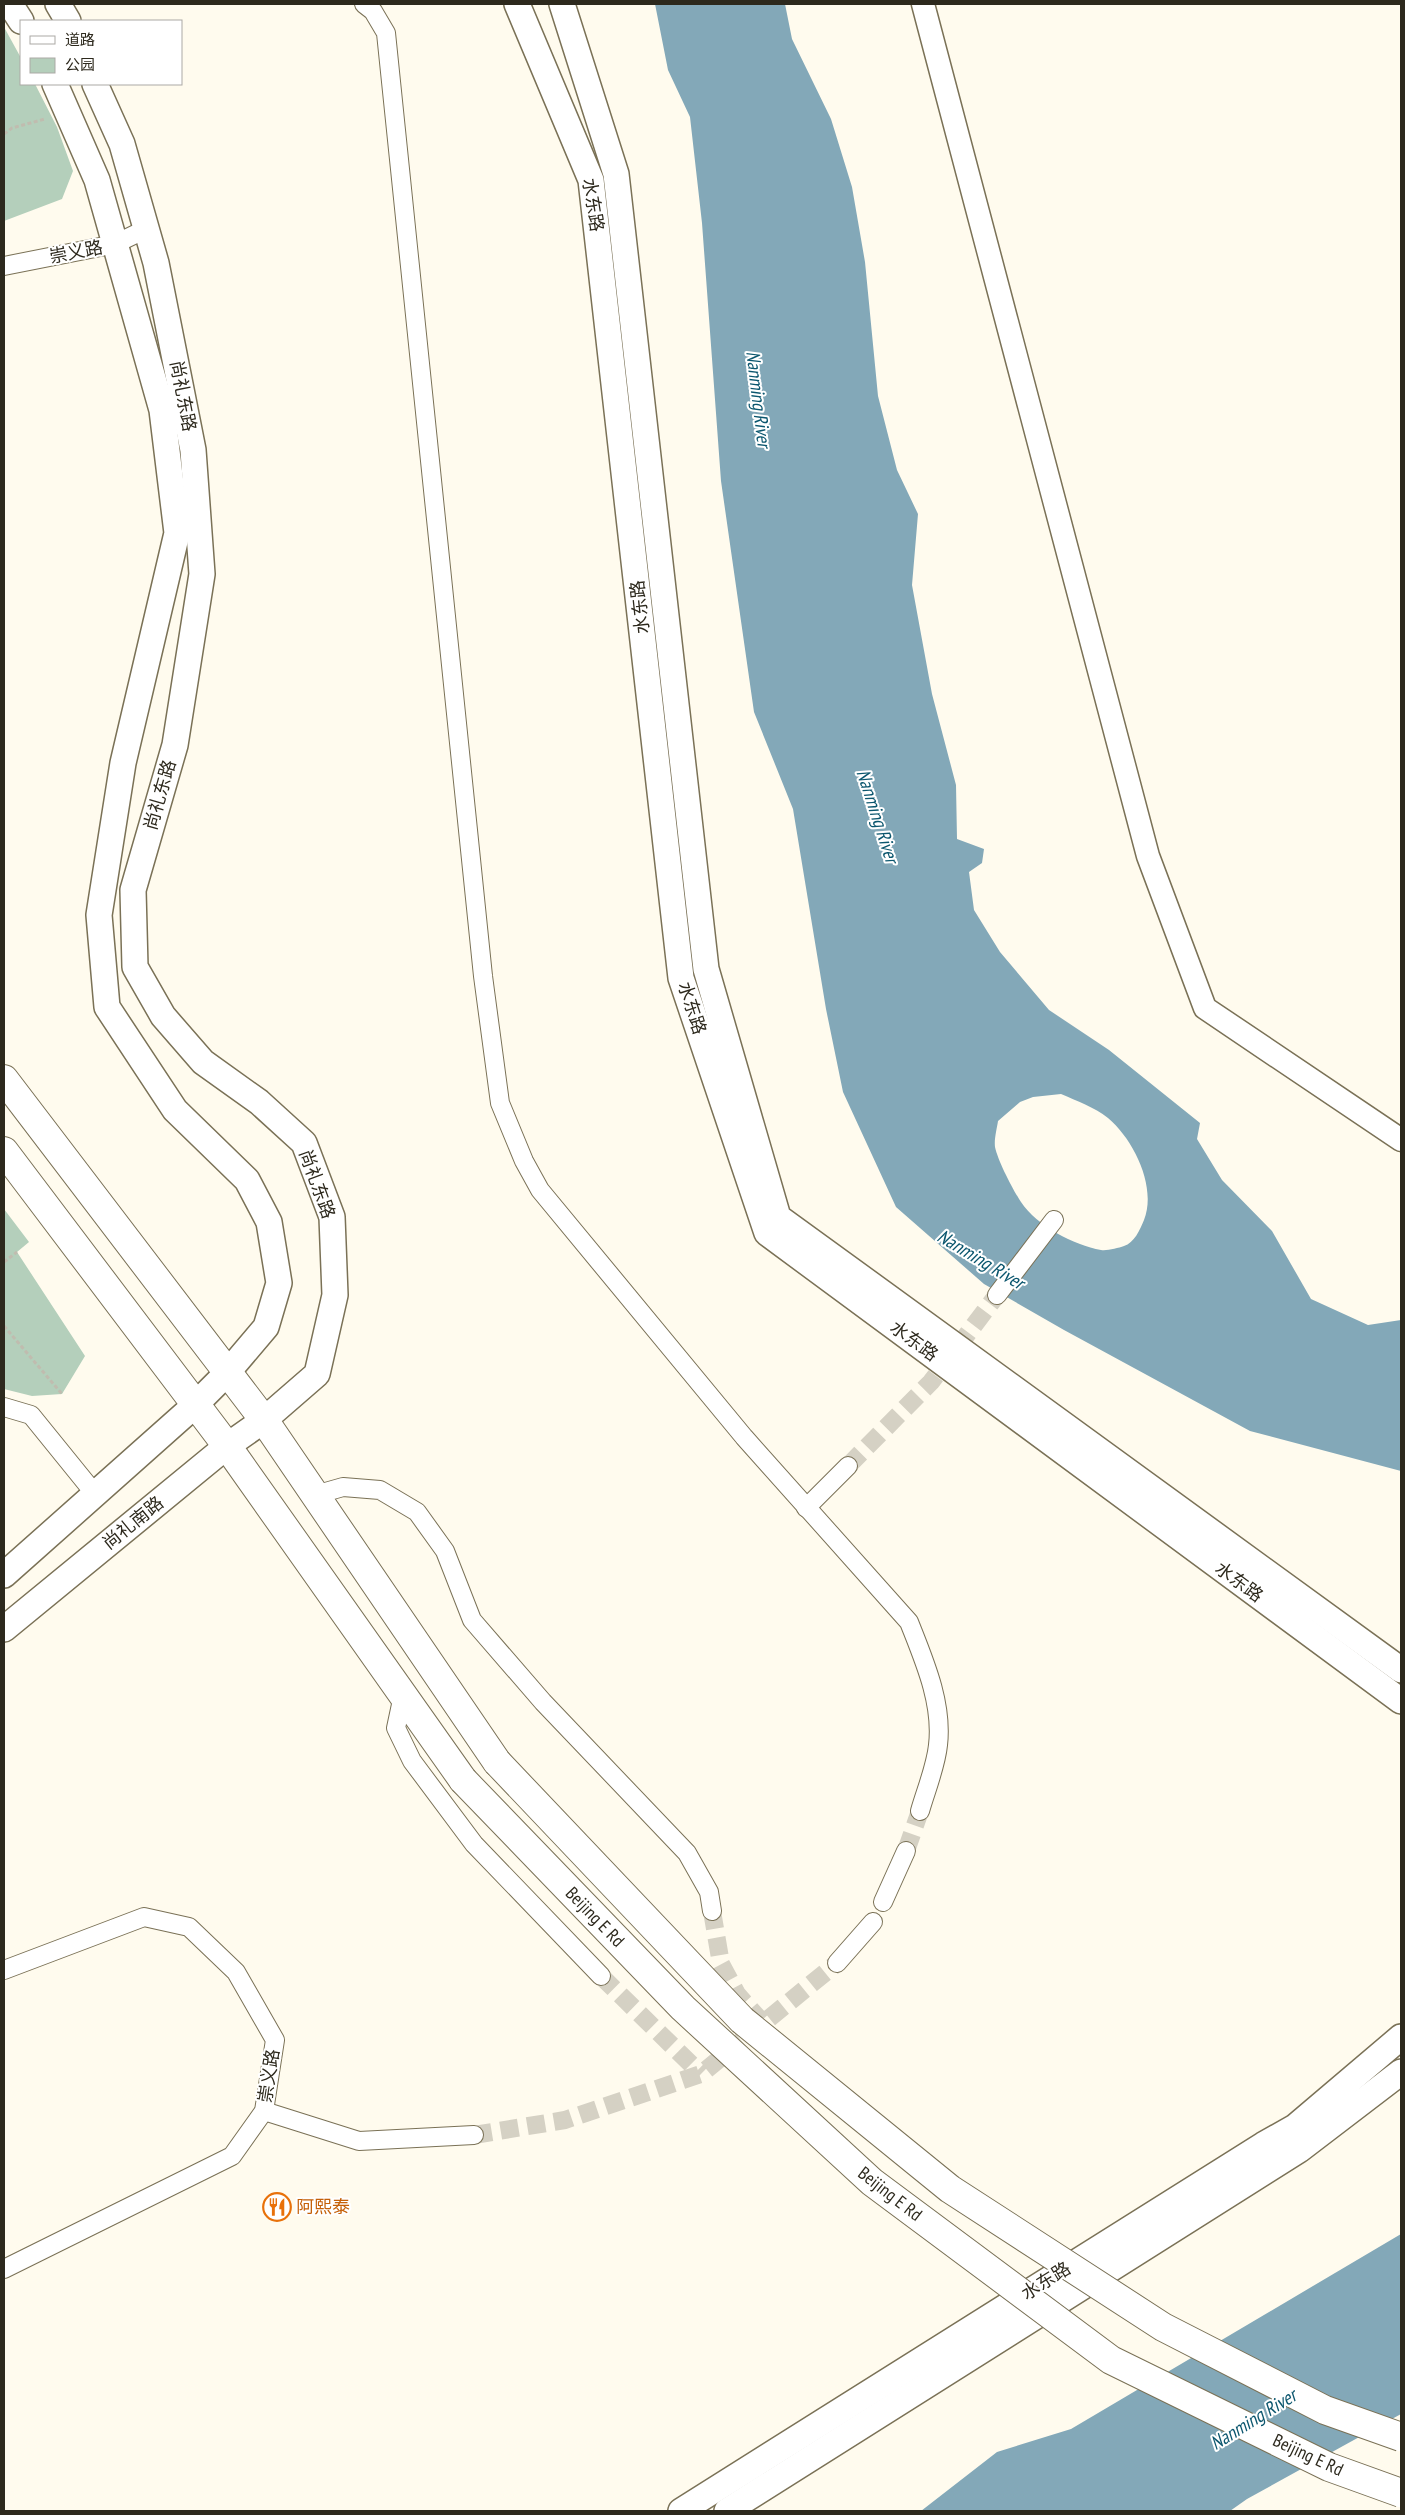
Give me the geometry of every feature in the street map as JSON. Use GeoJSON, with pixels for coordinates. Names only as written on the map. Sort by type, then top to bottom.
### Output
{"type":"FeatureCollection","features":[{"type":"Feature","properties":{"kind":"highway","name":"Beijing E Rd"},"geometry":{"type":"LineString","coordinates":[[4,1079],[264,1420],[497,1762],[742,2020],[950,2189],[1163,2327],[1325,2410],[1401,2437]]}},
{"type":"Feature","properties":{"kind":"highway","name":"Beijing E Rd"},"geometry":{"type":"LineString","coordinates":[[4,1151],[194,1406],[226,1446],[463,1780],[683,2008],[880,2188],[1110,2360],[1329,2467],[1401,2493]]}},
{"type":"Feature","properties":{"kind":"main road"},"geometry":{"type":"LineString","coordinates":[[10,4],[20,20]]}},
{"type":"Feature","properties":{"kind":"main road"},"geometry":{"type":"LineString","coordinates":[[58,4],[67,20]]}},
{"type":"Feature","properties":{"kind":"main road","name":"水东路"},"geometry":{"type":"LineString","coordinates":[[516,4],[592,180],[682,978],[767,1234],[1401,1701]]}},
{"type":"Feature","properties":{"kind":"main road","name":"水东路"},"geometry":{"type":"LineString","coordinates":[[562,4],[616,174],[706,968],[778,1217],[1401,1670]]}},
{"type":"Feature","properties":{"kind":"main road","name":"尚礼东路"},"geometry":{"type":"LineString","coordinates":[[54,85],[97,180],[162,410],[177,533],[123,763],[99,915],[108,1007],[175,1110],[247,1180],[269,1222],[280,1283],[266,1327],[227,1373]]}},
{"type":"Feature","properties":{"kind":"main road","name":"尚礼东路"},"geometry":{"type":"LineString","coordinates":[[95,85],[122,144],[156,263],[194,450],[202,574],[175,745],[133,890],[135,967],[163,1016],[203,1062],[259,1102],[304,1143],[332,1216],[335,1294],[316,1374],[264,1420]]}},
{"type":"Feature","properties":{"kind":"main road"},"geometry":{"type":"LineString","coordinates":[[4,1575],[194,1406],[227,1373]]}},
{"type":"Feature","properties":{"kind":"main road","name":"尚礼南路"},"geometry":{"type":"LineString","coordinates":[[4,1629],[226,1446],[264,1420]]}},
{"type":"Feature","properties":{"kind":"main road","name":"水东路"},"geometry":{"type":"LineString","coordinates":[[681,2511],[1254,2150],[1295,2127],[1401,2037]]}},
{"type":"Feature","properties":{"kind":"main road","name":"水东路"},"geometry":{"type":"LineString","coordinates":[[727,2511],[1299,2150],[1401,2072]]}},
{"type":"Feature","properties":{"kind":"street"},"geometry":{"type":"LineString","coordinates":[[364,4],[373,11],[386,33],[482,966],[500,1103],[524,1161],[540,1190],[744,1437],[909,1622],[923,1659],[937,1708],[938,1745],[920,1811]]}},
{"type":"Feature","properties":{"kind":"street"},"geometry":{"type":"LineString","coordinates":[[923,4],[1148,856],[1205,1008],[1401,1140]]}},
{"type":"Feature","properties":{"kind":"street","name":"崇义路"},"geometry":{"type":"LineString","coordinates":[[4,266],[115,244],[146,229]]}},
{"type":"Feature","properties":{"kind":"street"},"geometry":{"type":"LineString","coordinates":[[997,1294],[1054,1220]]}},
{"type":"Feature","properties":{"kind":"street"},"geometry":{"type":"LineString","coordinates":[[4,1407],[31,1415],[94,1494]]}},
{"type":"Feature","properties":{"kind":"street"},"geometry":{"type":"LineString","coordinates":[[806,1508],[848,1466]]}},
{"type":"Feature","properties":{"kind":"street"},"geometry":{"type":"LineString","coordinates":[[315,1495],[343,1487],[380,1490],[417,1512],[445,1551],[472,1620],[543,1702],[687,1853],[709,1892],[712,1911]]}},
{"type":"Feature","properties":{"kind":"street"},"geometry":{"type":"LineString","coordinates":[[402,1694],[396,1728],[412,1761],[474,1844],[601,1976]]}},
{"type":"Feature","properties":{"kind":"street"},"geometry":{"type":"LineString","coordinates":[[883,1902],[906,1851]]}},
{"type":"Feature","properties":{"kind":"street","name":"崇义路"},"geometry":{"type":"LineString","coordinates":[[4,1970],[144,1917],[188,1928],[236,1972],[274,2040],[264,2112],[232,2156],[4,2269]]}},
{"type":"Feature","properties":{"kind":"street"},"geometry":{"type":"LineString","coordinates":[[837,1963],[873,1922]]}},
{"type":"Feature","properties":{"kind":"street"},"geometry":{"type":"LineString","coordinates":[[264,2112],[359,2140],[474,2135]]}},
{"type":"Feature","properties":{"kind":"path"},"geometry":{"type":"LineString","coordinates":[[4,134],[12,128],[43,120],[65,108]]}},
{"type":"Feature","properties":{"kind":"path"},"geometry":{"type":"LineString","coordinates":[[4,1262],[17,1252]]}},
{"type":"Feature","properties":{"kind":"path"},"geometry":{"type":"LineString","coordinates":[[4,1326],[62,1394]]}},
{"type":"Feature","properties":{"kind":"green space"},"geometry":{"type":"Polygon","coordinates":[[[4,27],[20,56],[20,85],[36,85],[57,127],[73,171],[62,199],[4,221],[4,27]]]}},
{"type":"Feature","properties":{"kind":"green space"},"geometry":{"type":"Polygon","coordinates":[[[4,1209],[29,1242],[17,1252],[85,1356],[62,1394],[32,1396],[4,1389],[4,1209]]]}},
{"type":"Feature","properties":{"kind":"water","name":"Nanming River"},"geometry":{"type":"Polygon","coordinates":[[[655,4],[785,4],[792,39],[831,119],[852,187],[865,262],[878,396],[897,470],[918,514],[912,585],[932,694],[956,785],[957,839],[984,849],[982,863],[969,872],[974,910],[1000,952],[1049,1010],[1109,1050],[1200,1123],[1197,1139],[1222,1180],[1272,1231],[1311,1299],[1368,1325],[1401,1320],[1401,1471],[1250,1431],[1064,1330],[984,1284],[896,1207],[843,1092],[826,1009],[793,809],[754,712],[721,481],[702,223],[690,117],[668,70],[655,4]],[[1061,1094],[1033,1097],[1020,1102],[998,1121],[995,1147],[999,1160],[1021,1202],[1036,1219],[1046,1226],[1079,1244],[1101,1250],[1124,1246],[1131,1242],[1139,1232],[1147,1207],[1148,1193],[1141,1165],[1118,1127],[1108,1118],[1091,1107],[1061,1094]]]}},
{"type":"Feature","properties":{"kind":"water","name":"Nanming River"},"geometry":{"type":"Polygon","coordinates":[[[1401,2234],[1401,2414],[1247,2499],[1230,2511],[921,2511],[997,2452],[1071,2429],[1401,2234]]]}},
{"type":"Feature","properties":{"kind":"tunnel"},"geometry":{"type":"LineString","coordinates":[[848,1466],[931,1382],[997,1295]]}},
{"type":"Feature","properties":{"kind":"tunnel"},"geometry":{"type":"LineString","coordinates":[[906,1851],[920,1811]]}},
{"type":"Feature","properties":{"kind":"tunnel"},"geometry":{"type":"LineString","coordinates":[[712,1911],[721,1964],[737,1994],[761,2021]]}},
{"type":"Feature","properties":{"kind":"tunnel"},"geometry":{"type":"LineString","coordinates":[[474,2135],[565,2120],[701,2074],[837,1963]]}},
{"type":"Feature","properties":{"kind":"tunnel"},"geometry":{"type":"LineString","coordinates":[[601,1976],[701,2074]]}},
{"type":"Feature","properties":{"kind":"place","name":"阿熙泰"},"geometry":{"type":"Point","coordinates":[277,2207]}}]}
